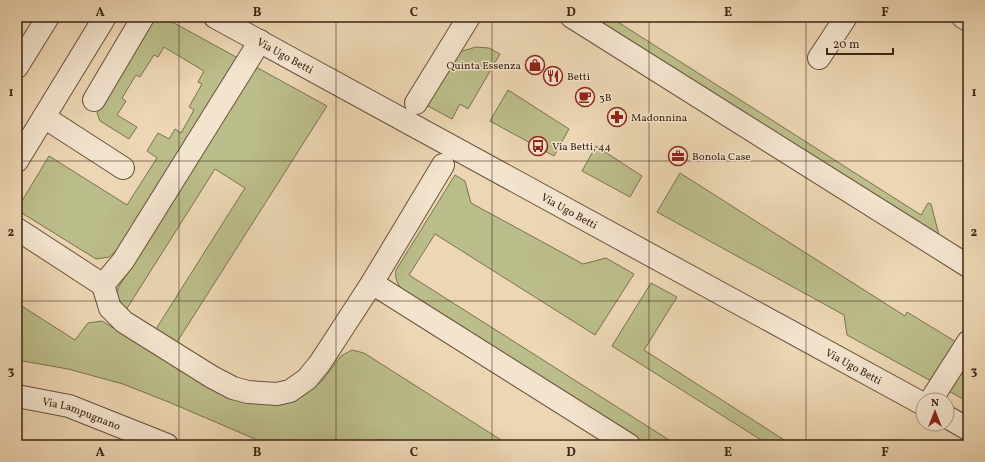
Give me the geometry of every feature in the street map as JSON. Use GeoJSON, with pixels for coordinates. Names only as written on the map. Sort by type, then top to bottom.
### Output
{"type":"FeatureCollection","features":[{"type":"Feature","properties":{"kind":"street"},"geometry":{"type":"LineString","coordinates":[[17,67],[48,17]]}},
{"type":"Feature","properties":{"kind":"street"},"geometry":{"type":"LineString","coordinates":[[17,161],[105,17]]}},
{"type":"Feature","properties":{"kind":"street"},"geometry":{"type":"LineString","coordinates":[[94,100],[143,17]]}},
{"type":"Feature","properties":{"kind":"street","name":"Via Ugo Betti"},"geometry":{"type":"LineString","coordinates":[[215,17],[915,400]]}},
{"type":"Feature","properties":{"kind":"street"},"geometry":{"type":"LineString","coordinates":[[416,103],[469,17]]}},
{"type":"Feature","properties":{"kind":"street"},"geometry":{"type":"LineString","coordinates":[[572,17],[968,266]]}},
{"type":"Feature","properties":{"kind":"street"},"geometry":{"type":"LineString","coordinates":[[819,58],[846,17]]}},
{"type":"Feature","properties":{"kind":"street"},"geometry":{"type":"LineString","coordinates":[[963,17],[968,20]]}},
{"type":"Feature","properties":{"kind":"street"},"geometry":{"type":"LineString","coordinates":[[103,285],[123,261],[260,42]]}},
{"type":"Feature","properties":{"kind":"street"},"geometry":{"type":"LineString","coordinates":[[44,117],[123,168]]}},
{"type":"Feature","properties":{"kind":"street"},"geometry":{"type":"LineString","coordinates":[[17,229],[103,285],[110,308],[116,315],[212,377],[233,388],[248,392],[277,394],[290,391],[307,378],[320,363],[372,283],[443,165]]}},
{"type":"Feature","properties":{"kind":"street"},"geometry":{"type":"LineString","coordinates":[[372,283],[628,445]]}},
{"type":"Feature","properties":{"kind":"street"},"geometry":{"type":"LineString","coordinates":[[936,392],[968,342]]}},
{"type":"Feature","properties":{"kind":"street","name":"Via Lampugnano"},"geometry":{"type":"LineString","coordinates":[[17,396],[69,406],[167,445]]}},
{"type":"Feature","properties":{"kind":"street"},"geometry":{"type":"LineString","coordinates":[[955,422],[968,429]]}},
{"type":"Feature","properties":{"kind":"green space"},"geometry":{"type":"Polygon","coordinates":[[[154,17],[163,17],[238,58],[118,249],[109,257],[96,259],[17,210],[17,198],[22,201],[49,156],[127,205],[157,158],[147,151],[158,133],[169,139],[175,129],[181,133],[194,110],[189,107],[202,84],[198,82],[204,71],[164,47],[158,57],[154,55],[140,77],[136,75],[122,98],[126,101],[117,115],[137,127],[129,139],[100,121],[97,113],[99,109],[154,17]]]}},
{"type":"Feature","properties":{"kind":"green space"},"geometry":{"type":"Polygon","coordinates":[[[589,17],[610,17],[921,215],[928,203],[931,204],[939,235],[933,236],[589,17]]]}},
{"type":"Feature","properties":{"kind":"green space"},"geometry":{"type":"Polygon","coordinates":[[[476,47],[489,48],[500,54],[468,109],[460,104],[452,119],[426,105],[459,52],[476,47]]]}},
{"type":"Feature","properties":{"kind":"green space"},"geometry":{"type":"Polygon","coordinates":[[[256,67],[327,106],[177,342],[156,329],[245,188],[215,169],[126,310],[117,295],[118,288],[256,67]]]}},
{"type":"Feature","properties":{"kind":"green space"},"geometry":{"type":"Polygon","coordinates":[[[508,90],[569,129],[554,156],[490,121],[508,90]]]}},
{"type":"Feature","properties":{"kind":"green space"},"geometry":{"type":"Polygon","coordinates":[[[596,146],[642,176],[630,197],[582,171],[596,146]]]}},
{"type":"Feature","properties":{"kind":"green space"},"geometry":{"type":"Polygon","coordinates":[[[680,173],[905,316],[907,312],[956,342],[931,381],[847,335],[844,315],[657,212],[680,173]]]}},
{"type":"Feature","properties":{"kind":"green space"},"geometry":{"type":"Polygon","coordinates":[[[455,175],[465,181],[471,203],[583,264],[606,258],[634,274],[595,335],[435,234],[409,275],[677,445],[648,445],[402,289],[396,280],[396,270],[455,175]]]}},
{"type":"Feature","properties":{"kind":"green space"},"geometry":{"type":"Polygon","coordinates":[[[651,283],[677,297],[644,350],[792,445],[769,445],[612,346],[651,283]]]}},
{"type":"Feature","properties":{"kind":"green space"},"geometry":{"type":"Polygon","coordinates":[[[17,303],[75,340],[88,323],[102,321],[215,391],[227,397],[248,403],[294,401],[322,381],[341,356],[352,350],[364,353],[509,445],[269,445],[123,384],[68,369],[17,360],[17,303]]]}},
{"type":"Feature","properties":{"kind":"green space"},"geometry":{"type":"Polygon","coordinates":[[[968,362],[968,402],[955,394],[955,392],[949,391],[968,362]]]}},
{"type":"Feature","properties":{"kind":"place","name":"Quinta Essenza"},"geometry":{"type":"Point","coordinates":[535,65]}},
{"type":"Feature","properties":{"kind":"place","name":"Betti"},"geometry":{"type":"Point","coordinates":[553,76]}},
{"type":"Feature","properties":{"kind":"place","name":"3B"},"geometry":{"type":"Point","coordinates":[585,97]}},
{"type":"Feature","properties":{"kind":"place","name":"Madonnina"},"geometry":{"type":"Point","coordinates":[617,117]}},
{"type":"Feature","properties":{"kind":"place","name":"Via Betti, 44"},"geometry":{"type":"Point","coordinates":[538,146]}},
{"type":"Feature","properties":{"kind":"place","name":"Bonola Case"},"geometry":{"type":"Point","coordinates":[678,156]}}]}
